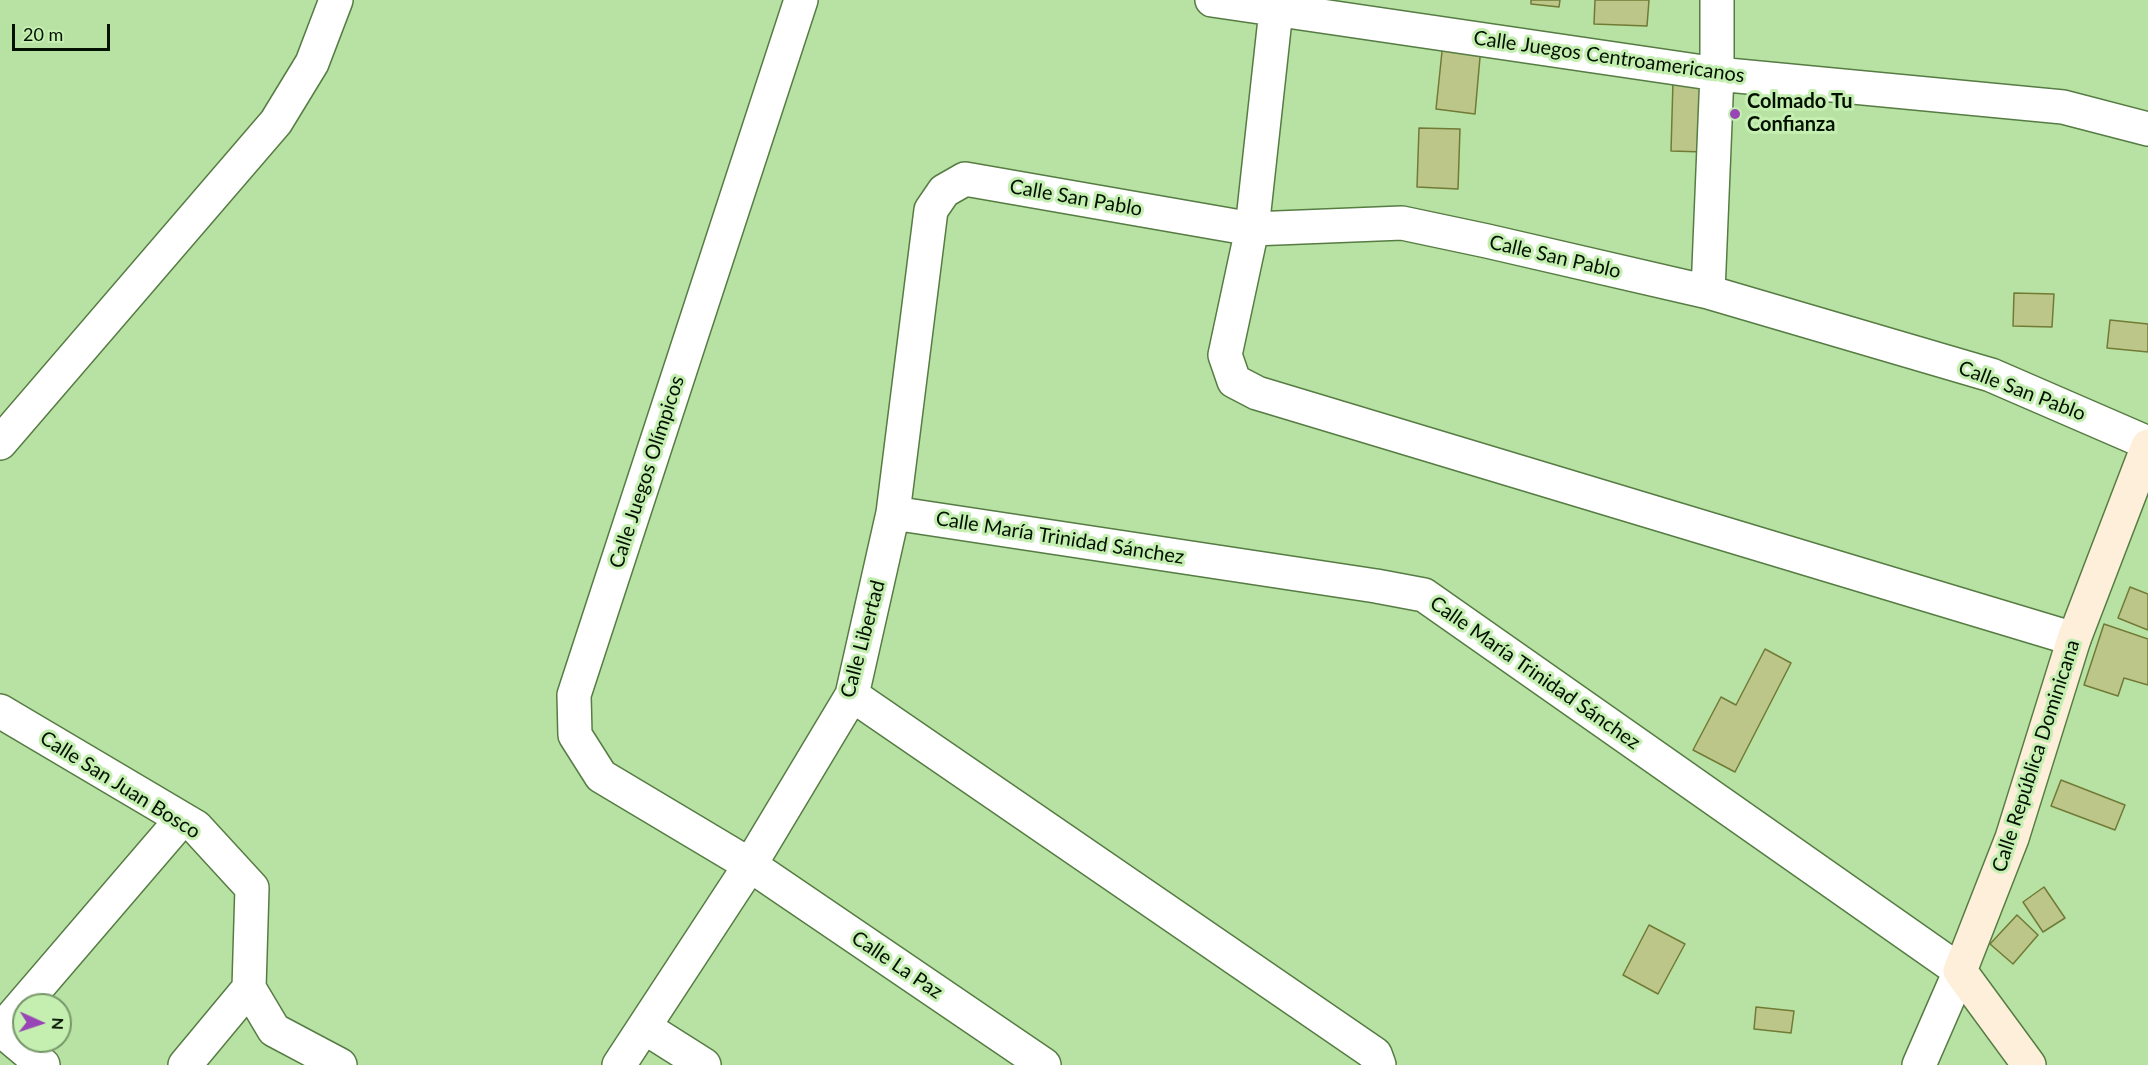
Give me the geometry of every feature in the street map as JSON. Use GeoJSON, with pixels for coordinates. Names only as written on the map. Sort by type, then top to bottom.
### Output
{"type":"FeatureCollection","features":[{"type":"Feature","properties":{"kind":"street"},"geometry":{"type":"LineString","coordinates":[[0,443],[276,122],[312,63],[336,0]]}},
{"type":"Feature","properties":{"kind":"street","name":"Calle Juegos Olímpicos"},"geometry":{"type":"LineString","coordinates":[[750,865],[601,776],[575,735],[574,695],[801,0]]}},
{"type":"Feature","properties":{"kind":"street","name":"Calle Juegos Centroamericanos"},"geometry":{"type":"LineString","coordinates":[[1212,0],[1718,74],[2063,107],[2148,129]]}},
{"type":"Feature","properties":{"kind":"street"},"geometry":{"type":"LineString","coordinates":[[1708,292],[1718,74],[1718,0]]}},
{"type":"Feature","properties":{"kind":"street"},"geometry":{"type":"LineString","coordinates":[[1276,10],[1252,229],[1226,355],[1234,381],[1257,393],[2074,639]]}},
{"type":"Feature","properties":{"kind":"street","name":"Calle San Pablo"},"geometry":{"type":"LineString","coordinates":[[944,192],[965,179],[1252,229],[1402,223],[1708,292],[1991,375],[2148,444]]}},
{"type":"Feature","properties":{"kind":"street","name":"Calle Libertad"},"geometry":{"type":"LineString","coordinates":[[619,1065],[750,865],[852,694],[893,513],[931,210],[944,192]]}},
{"type":"Feature","properties":{"kind":"street","name":"Calle República Dominicana"},"geometry":{"type":"LineString","coordinates":[[1919,1065],[1960,971],[2012,838],[2074,639],[2148,444]]}},
{"type":"Feature","properties":{"kind":"street","name":"Calle María Trinidad Sánchez"},"geometry":{"type":"LineString","coordinates":[[893,513],[1376,586],[1424,596],[1960,971],[2029,1065]]}},
{"type":"Feature","properties":{"kind":"street"},"geometry":{"type":"LineString","coordinates":[[852,694],[1375,1054],[1378,1065]]}},
{"type":"Feature","properties":{"kind":"street","name":"Calle San Juan Bosco"},"geometry":{"type":"LineString","coordinates":[[0,711],[196,827],[252,888],[249,988]]}},
{"type":"Feature","properties":{"kind":"street"},"geometry":{"type":"LineString","coordinates":[[43,1065],[1,1030],[182,819]]}},
{"type":"Feature","properties":{"kind":"street","name":"Calle La Paz"},"geometry":{"type":"LineString","coordinates":[[750,865],[1044,1065]]}},
{"type":"Feature","properties":{"kind":"street"},"geometry":{"type":"LineString","coordinates":[[185,1065],[249,988],[274,1030],[330,1063]]}},
{"type":"Feature","properties":{"kind":"street"},"geometry":{"type":"LineString","coordinates":[[644,1027],[704,1065]]}},
{"type":"Feature","properties":{"kind":"building"},"geometry":{"type":"Polygon","coordinates":[[[1531,0],[1560,0],[1559,7],[1531,4],[1531,0]]]}},
{"type":"Feature","properties":{"kind":"building"},"geometry":{"type":"Polygon","coordinates":[[[1595,0],[1649,0],[1647,26],[1594,24],[1595,0]]]}},
{"type":"Feature","properties":{"kind":"building"},"geometry":{"type":"Polygon","coordinates":[[[1443,42],[1481,46],[1475,114],[1436,109],[1443,42]]]}},
{"type":"Feature","properties":{"kind":"building"},"geometry":{"type":"Polygon","coordinates":[[[1673,81],[1706,82],[1704,152],[1671,151],[1673,81]]]}},
{"type":"Feature","properties":{"kind":"building"},"geometry":{"type":"Polygon","coordinates":[[[1419,128],[1460,129],[1458,189],[1417,187],[1419,128]]]}},
{"type":"Feature","properties":{"kind":"building"},"geometry":{"type":"Polygon","coordinates":[[[2014,293],[2054,294],[2052,327],[2013,326],[2014,293]]]}},
{"type":"Feature","properties":{"kind":"building"},"geometry":{"type":"Polygon","coordinates":[[[2110,320],[2148,324],[2148,352],[2107,348],[2110,320]]]}},
{"type":"Feature","properties":{"kind":"building"},"geometry":{"type":"Polygon","coordinates":[[[2130,587],[2148,594],[2148,630],[2118,618],[2130,587]]]}},
{"type":"Feature","properties":{"kind":"building"},"geometry":{"type":"Polygon","coordinates":[[[2104,624],[2148,639],[2148,685],[2124,678],[2118,696],[2084,685],[2104,624]]]}},
{"type":"Feature","properties":{"kind":"building"},"geometry":{"type":"Polygon","coordinates":[[[1765,649],[1791,663],[1735,772],[1693,750],[1721,697],[1736,705],[1765,649]]]}},
{"type":"Feature","properties":{"kind":"building"},"geometry":{"type":"Polygon","coordinates":[[[2061,780],[2125,805],[2115,830],[2051,806],[2061,780]]]}},
{"type":"Feature","properties":{"kind":"building"},"geometry":{"type":"Polygon","coordinates":[[[2044,887],[2065,918],[2043,932],[2023,902],[2044,887]]]}},
{"type":"Feature","properties":{"kind":"building"},"geometry":{"type":"Polygon","coordinates":[[[2017,915],[2038,935],[2013,964],[1990,944],[2017,915]]]}},
{"type":"Feature","properties":{"kind":"building"},"geometry":{"type":"Polygon","coordinates":[[[1649,925],[1685,944],[1658,994],[1623,975],[1649,925]]]}},
{"type":"Feature","properties":{"kind":"building"},"geometry":{"type":"Polygon","coordinates":[[[1756,1007],[1794,1011],[1791,1033],[1754,1029],[1756,1007]]]}},
{"type":"Feature","properties":{"kind":"place","name":"Colmado Tu Confianza"},"geometry":{"type":"Point","coordinates":[1735,114]}}]}
